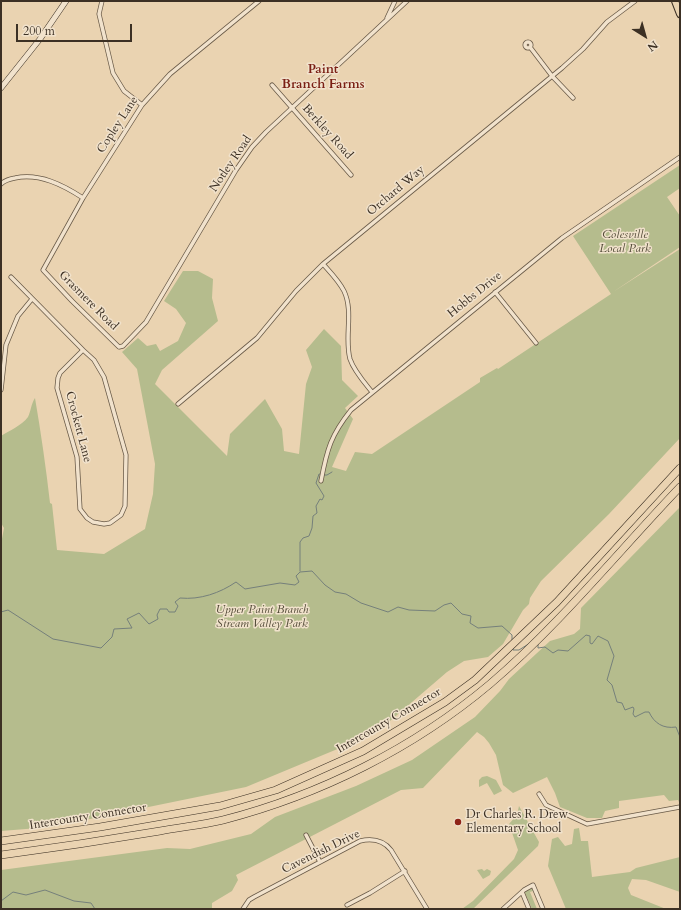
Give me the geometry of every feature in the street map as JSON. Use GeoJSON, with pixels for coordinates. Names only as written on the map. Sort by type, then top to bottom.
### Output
{"type":"FeatureCollection","features":[{"type":"Feature","properties":{"kind":"highway","name":"Intercounty Connector"},"geometry":{"type":"LineString","coordinates":[[1,841],[100,827],[220,806],[276,790],[363,751],[445,702],[475,680],[556,602],[680,468]]}},
{"type":"Feature","properties":{"kind":"highway","name":"Intercounty Connector"},"geometry":{"type":"LineString","coordinates":[[1,855],[102,841],[222,820],[273,805],[324,786],[370,764],[430,728],[490,683],[532,645],[680,487]]}},
{"type":"Feature","properties":{"kind":"main road"},"geometry":{"type":"LineString","coordinates":[[1,88],[40,39],[66,1]]}},
{"type":"Feature","properties":{"kind":"main road"},"geometry":{"type":"LineString","coordinates":[[675,1],[680,14]]}},
{"type":"Feature","properties":{"kind":"street"},"geometry":{"type":"LineString","coordinates":[[102,1],[99,14],[115,78],[124,91],[142,105]]}},
{"type":"Feature","properties":{"kind":"street","name":"Copley Lane"},"geometry":{"type":"LineString","coordinates":[[43,270],[83,198],[142,105],[170,74],[259,1]]}},
{"type":"Feature","properties":{"kind":"street"},"geometry":{"type":"LineString","coordinates":[[386,21],[395,1]]}},
{"type":"Feature","properties":{"kind":"street","name":"Notley Road"},"geometry":{"type":"LineString","coordinates":[[119,346],[123,346],[146,322],[236,170],[252,147],[291,108],[407,1]]}},
{"type":"Feature","properties":{"kind":"street","name":"Orchard Way"},"geometry":{"type":"LineString","coordinates":[[178,404],[257,338],[296,291],[324,264],[552,76],[583,49],[608,22],[635,1]]}},
{"type":"Feature","properties":{"kind":"street"},"geometry":{"type":"LineString","coordinates":[[530,47],[552,76],[573,98]]}},
{"type":"Feature","properties":{"kind":"street","name":"Berkley Road"},"geometry":{"type":"LineString","coordinates":[[272,85],[351,174]]}},
{"type":"Feature","properties":{"kind":"street","name":"Hobbs Drive"},"geometry":{"type":"LineString","coordinates":[[321,481],[325,456],[331,438],[351,410],[562,238],[680,157]]}},
{"type":"Feature","properties":{"kind":"street"},"geometry":{"type":"LineString","coordinates":[[2,181],[22,176],[39,178],[60,184],[83,198]]}},
{"type":"Feature","properties":{"kind":"street"},"geometry":{"type":"LineString","coordinates":[[324,264],[344,292],[348,303],[348,347],[350,359],[358,375],[372,392]]}},
{"type":"Feature","properties":{"kind":"street","name":"Grasmere Road"},"geometry":{"type":"LineString","coordinates":[[43,270],[72,301],[119,346]]}},
{"type":"Feature","properties":{"kind":"street","name":"Crockett Lane"},"geometry":{"type":"LineString","coordinates":[[11,277],[94,360],[104,377],[126,455],[125,506],[120,516],[110,523],[104,524],[93,522],[86,518],[80,509],[77,457],[57,388],[60,373],[83,350]]}},
{"type":"Feature","properties":{"kind":"street"},"geometry":{"type":"LineString","coordinates":[[495,292],[536,343]]}},
{"type":"Feature","properties":{"kind":"street"},"geometry":{"type":"LineString","coordinates":[[1,390],[6,345],[18,316],[32,299]]}},
{"type":"Feature","properties":{"kind":"street"},"geometry":{"type":"LineString","coordinates":[[539,794],[546,806],[587,824],[680,807]]}},
{"type":"Feature","properties":{"kind":"street"},"geometry":{"type":"LineString","coordinates":[[306,835],[320,862]]}},
{"type":"Feature","properties":{"kind":"street","name":"Cavendish Drive"},"geometry":{"type":"LineString","coordinates":[[243,909],[249,900],[254,897],[360,841],[373,839],[384,843],[389,847],[427,909]]}},
{"type":"Feature","properties":{"kind":"street"},"geometry":{"type":"LineString","coordinates":[[347,905],[370,893],[405,871]]}},
{"type":"Feature","properties":{"kind":"street"},"geometry":{"type":"LineString","coordinates":[[503,909],[522,892],[533,885],[543,909]]}},
{"type":"Feature","properties":{"kind":"street"},"geometry":{"type":"LineString","coordinates":[[522,892],[529,909]]}},
{"type":"Feature","properties":{"kind":"green space","name":"Upper Paint Branch Stream Valley Park"},"geometry":{"type":"Polygon","coordinates":[[[680,165],[680,188],[667,197],[680,216],[680,247],[613,292],[680,249],[680,438],[609,514],[541,581],[530,598],[529,604],[523,610],[503,644],[488,657],[464,661],[447,672],[376,733],[246,787],[51,827],[1,831],[1,544],[4,528],[1,523],[1,436],[19,425],[28,417],[35,398],[50,503],[52,504],[57,550],[104,554],[145,529],[153,494],[155,464],[137,369],[122,352],[138,338],[147,346],[156,344],[160,351],[178,341],[186,323],[176,309],[164,301],[183,271],[198,271],[213,279],[212,298],[218,321],[162,370],[155,384],[227,456],[230,434],[265,399],[282,429],[284,451],[299,454],[306,384],[312,367],[306,350],[324,329],[341,346],[342,380],[358,396],[345,408],[353,419],[332,467],[346,471],[355,452],[372,454],[480,382],[480,378],[497,368],[498,369],[611,294],[573,236],[680,165]]]}},
{"type":"Feature","properties":{"kind":"green space"},"geometry":{"type":"Polygon","coordinates":[[[680,507],[680,804],[678,800],[669,801],[664,795],[619,801],[619,808],[605,811],[602,818],[587,818],[560,807],[547,777],[513,793],[503,785],[496,755],[489,743],[477,732],[423,788],[401,790],[236,875],[238,880],[232,891],[212,903],[212,909],[1,909],[1,870],[167,848],[190,849],[251,834],[275,817],[356,786],[412,760],[475,717],[500,691],[509,679],[550,641],[574,634],[580,629],[581,608],[680,507]]]}},
{"type":"Feature","properties":{"kind":"green space"},"geometry":{"type":"Polygon","coordinates":[[[487,776],[496,780],[502,791],[494,795],[487,783],[479,787],[479,780],[482,777],[487,776]]]}},
{"type":"Feature","properties":{"kind":"green space"},"geometry":{"type":"Polygon","coordinates":[[[519,806],[539,842],[538,846],[473,909],[462,909],[473,901],[514,859],[518,850],[509,824],[517,815],[519,806]]]}},
{"type":"Feature","properties":{"kind":"green space"},"geometry":{"type":"Polygon","coordinates":[[[579,828],[581,841],[588,841],[592,877],[630,872],[636,868],[680,857],[680,892],[646,880],[632,879],[628,888],[631,895],[666,909],[566,909],[548,866],[552,839],[558,837],[565,846],[572,844],[574,829],[579,828]]]}},
{"type":"Feature","properties":{"kind":"green space"},"geometry":{"type":"Polygon","coordinates":[[[482,869],[484,871],[487,869],[491,871],[490,875],[483,879],[477,870],[482,869]]]}},
{"type":"Feature","properties":{"kind":"green space"},"geometry":{"type":"Polygon","coordinates":[[[532,888],[533,891],[530,892],[537,909],[532,909],[525,893],[525,890],[532,888]]]}},
{"type":"Feature","properties":{"kind":"waterway"},"geometry":{"type":"LineString","coordinates":[[324,475],[332,472]]}},
{"type":"Feature","properties":{"kind":"waterway"},"geometry":{"type":"LineString","coordinates":[[300,571],[300,542],[303,538],[309,536],[312,528],[313,516],[317,513],[316,506],[320,499],[322,500],[324,496],[316,483],[319,474],[321,474]]}},
{"type":"Feature","properties":{"kind":"waterway"},"geometry":{"type":"LineString","coordinates":[[1,612],[8,610],[53,639],[101,648],[112,637],[114,629],[132,628],[127,619],[139,613],[149,624],[158,619],[157,615],[160,609],[167,609],[169,612],[175,612],[178,606],[175,602],[180,598],[195,598],[210,595],[236,582],[245,589],[280,583],[295,585],[299,582],[296,576],[300,572],[312,571],[325,585],[335,592],[346,594],[361,603],[388,612],[398,607],[409,610],[435,611],[444,605],[451,603],[462,614],[471,616],[470,623],[478,628],[502,626],[512,635],[512,640]]}},
{"type":"Feature","properties":{"kind":"waterway"},"geometry":{"type":"LineString","coordinates":[[538,644],[538,648],[545,647],[553,653],[558,650],[568,651],[586,635],[590,636],[590,643],[592,644],[598,636],[608,641],[614,656],[607,680],[612,685],[617,702],[622,703],[625,710],[633,707],[633,714],[635,717],[645,712],[649,712],[656,722],[663,726],[676,727],[680,737]]}},
{"type":"Feature","properties":{"kind":"waterway"},"geometry":{"type":"LineString","coordinates":[[513,647],[513,650],[519,650],[530,643]]}},
{"type":"Feature","properties":{"kind":"waterway"},"geometry":{"type":"LineString","coordinates":[[1,901],[13,892],[26,895],[45,890],[74,901],[91,903],[95,909],[101,909]]}},
{"type":"Feature","properties":{"kind":"place","name":"Dr Charles R. Drew Elementary School"},"geometry":{"type":"Point","coordinates":[458,822]}},
{"type":"Feature","properties":{"kind":"district","name":"Paint Branch Farms"},"geometry":{"type":"Point","coordinates":[323,78]}},
{"type":"Feature","properties":{"kind":"park label","name":"Colesville Local Park"},"geometry":{"type":"Point","coordinates":[625,242]}}]}
